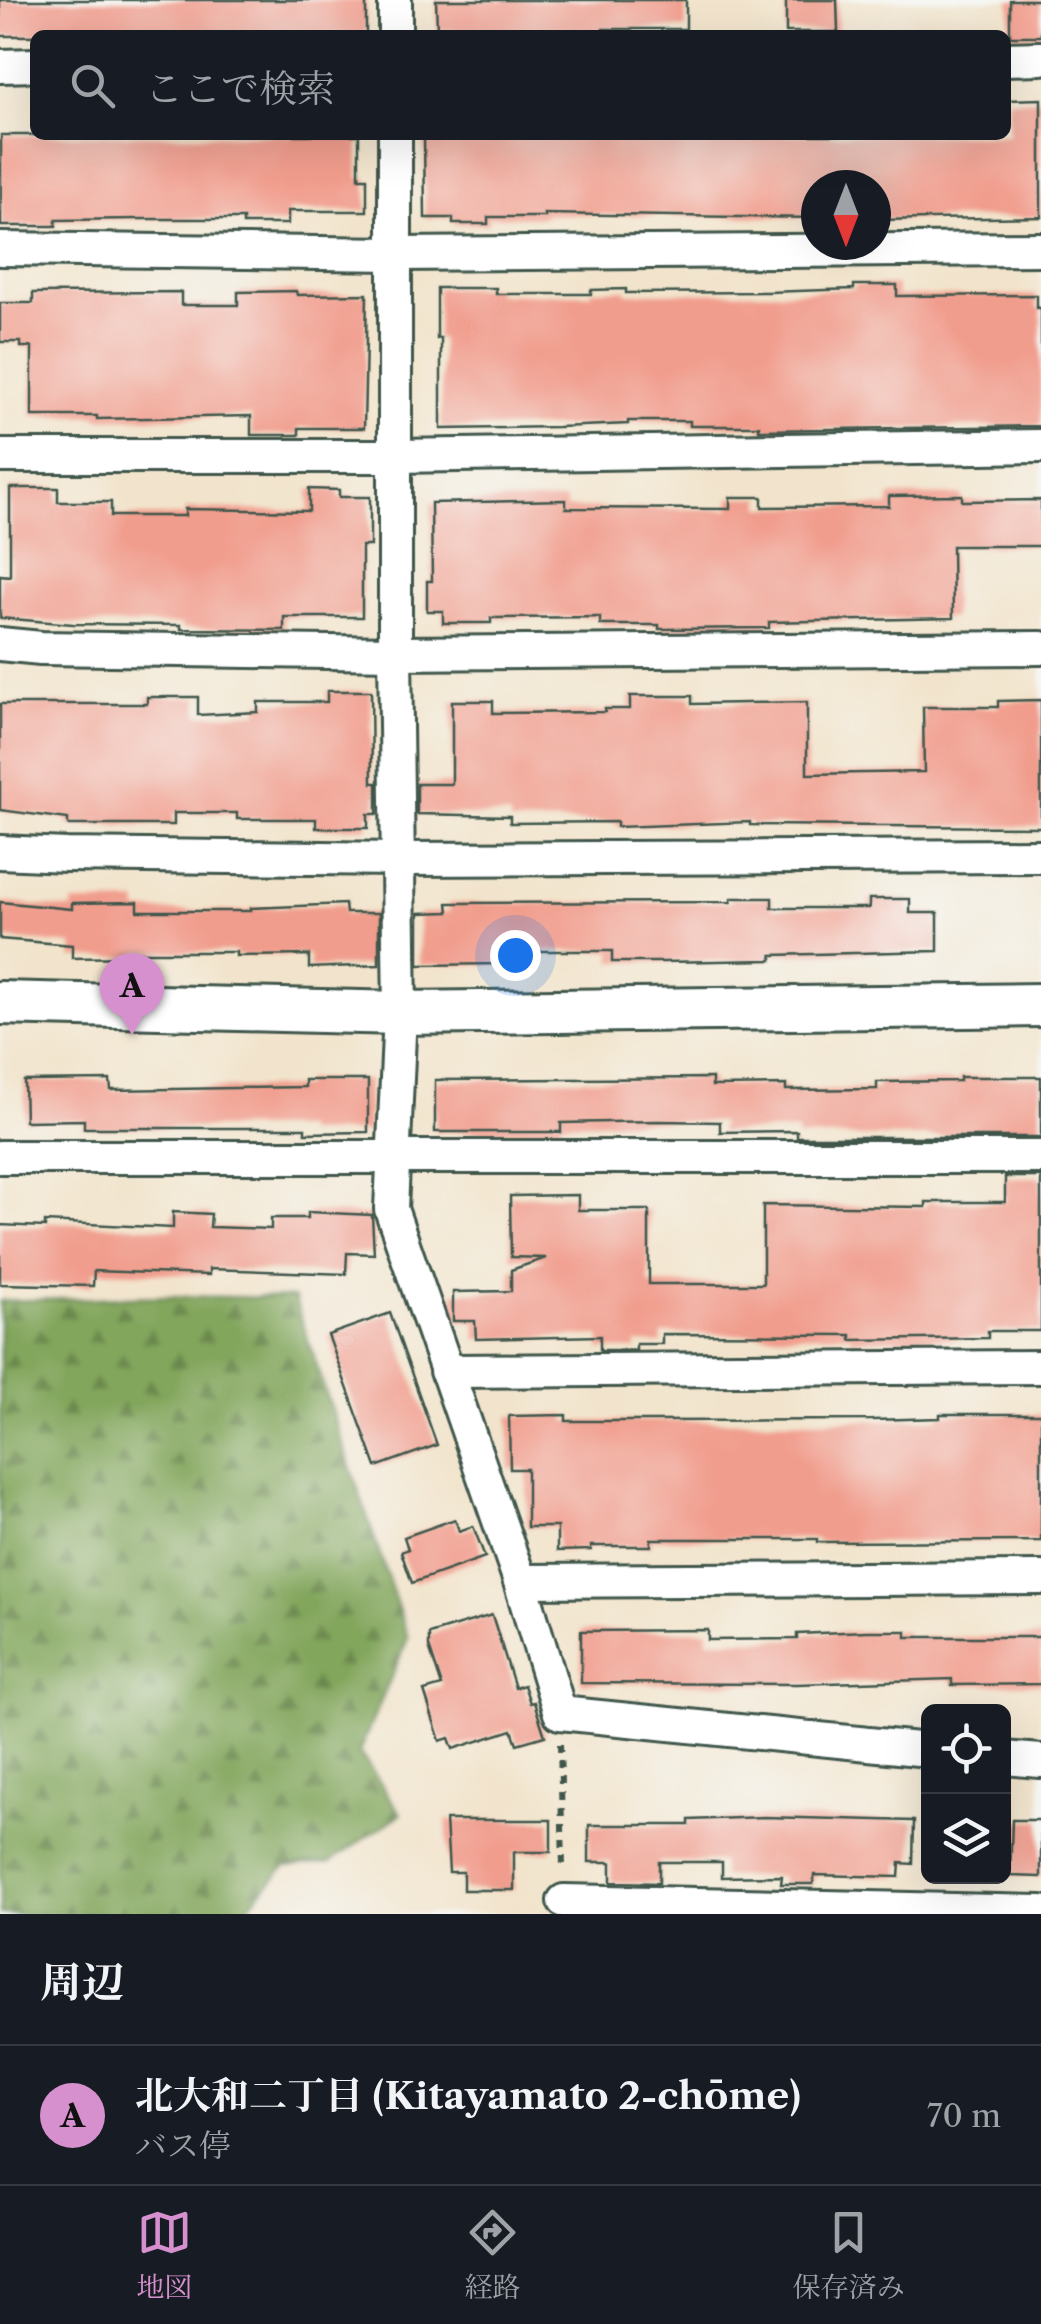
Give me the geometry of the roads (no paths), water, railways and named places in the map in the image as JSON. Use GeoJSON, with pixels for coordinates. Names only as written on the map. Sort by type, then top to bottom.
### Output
{"type":"FeatureCollection","features":[{"type":"Feature","properties":{"kind":"street"},"geometry":{"type":"LineString","coordinates":[[395,0],[395,30]]}},
{"type":"Feature","properties":{"kind":"street"},"geometry":{"type":"LineString","coordinates":[[1011,58],[1041,58]]}},
{"type":"Feature","properties":{"kind":"street"},"geometry":{"type":"LineString","coordinates":[[0,66],[30,66]]}},
{"type":"Feature","properties":{"kind":"street"},"geometry":{"type":"LineString","coordinates":[[396,140],[400,1013],[391,1209],[520,1581],[560,1713],[921,1749]]}},
{"type":"Feature","properties":{"kind":"street"},"geometry":{"type":"LineString","coordinates":[[0,248],[396,254],[1041,249]]}},
{"type":"Feature","properties":{"kind":"street"},"geometry":{"type":"LineString","coordinates":[[0,456],[396,456],[1041,446]]}},
{"type":"Feature","properties":{"kind":"street"},"geometry":{"type":"LineString","coordinates":[[0,644],[396,654],[1041,648]]}},
{"type":"Feature","properties":{"kind":"street"},"geometry":{"type":"LineString","coordinates":[[0,852],[66,856],[398,858],[1041,856]]}},
{"type":"Feature","properties":{"kind":"street"},"geometry":{"type":"LineString","coordinates":[[0,1003],[400,1013],[1041,1004]]}},
{"type":"Feature","properties":{"kind":"street"},"geometry":{"type":"LineString","coordinates":[[0,1157],[1041,1157]]}},
{"type":"Feature","properties":{"kind":"street"},"geometry":{"type":"LineString","coordinates":[[446,1371],[1041,1367]]}},
{"type":"Feature","properties":{"kind":"street"},"geometry":{"type":"LineString","coordinates":[[520,1581],[1041,1578]]}},
{"type":"Feature","properties":{"kind":"street"},"geometry":{"type":"LineString","coordinates":[[1011,1759],[1041,1762]]}},
{"type":"Feature","properties":{"kind":"street"},"geometry":{"type":"LineString","coordinates":[[564,1901],[664,1909],[1041,1912]]}},
{"type":"Feature","properties":{"kind":"place","name":"北大和二丁目 (Kitayamato 2-chōme)"},"geometry":{"type":"Point","coordinates":[132,1035]}}]}
